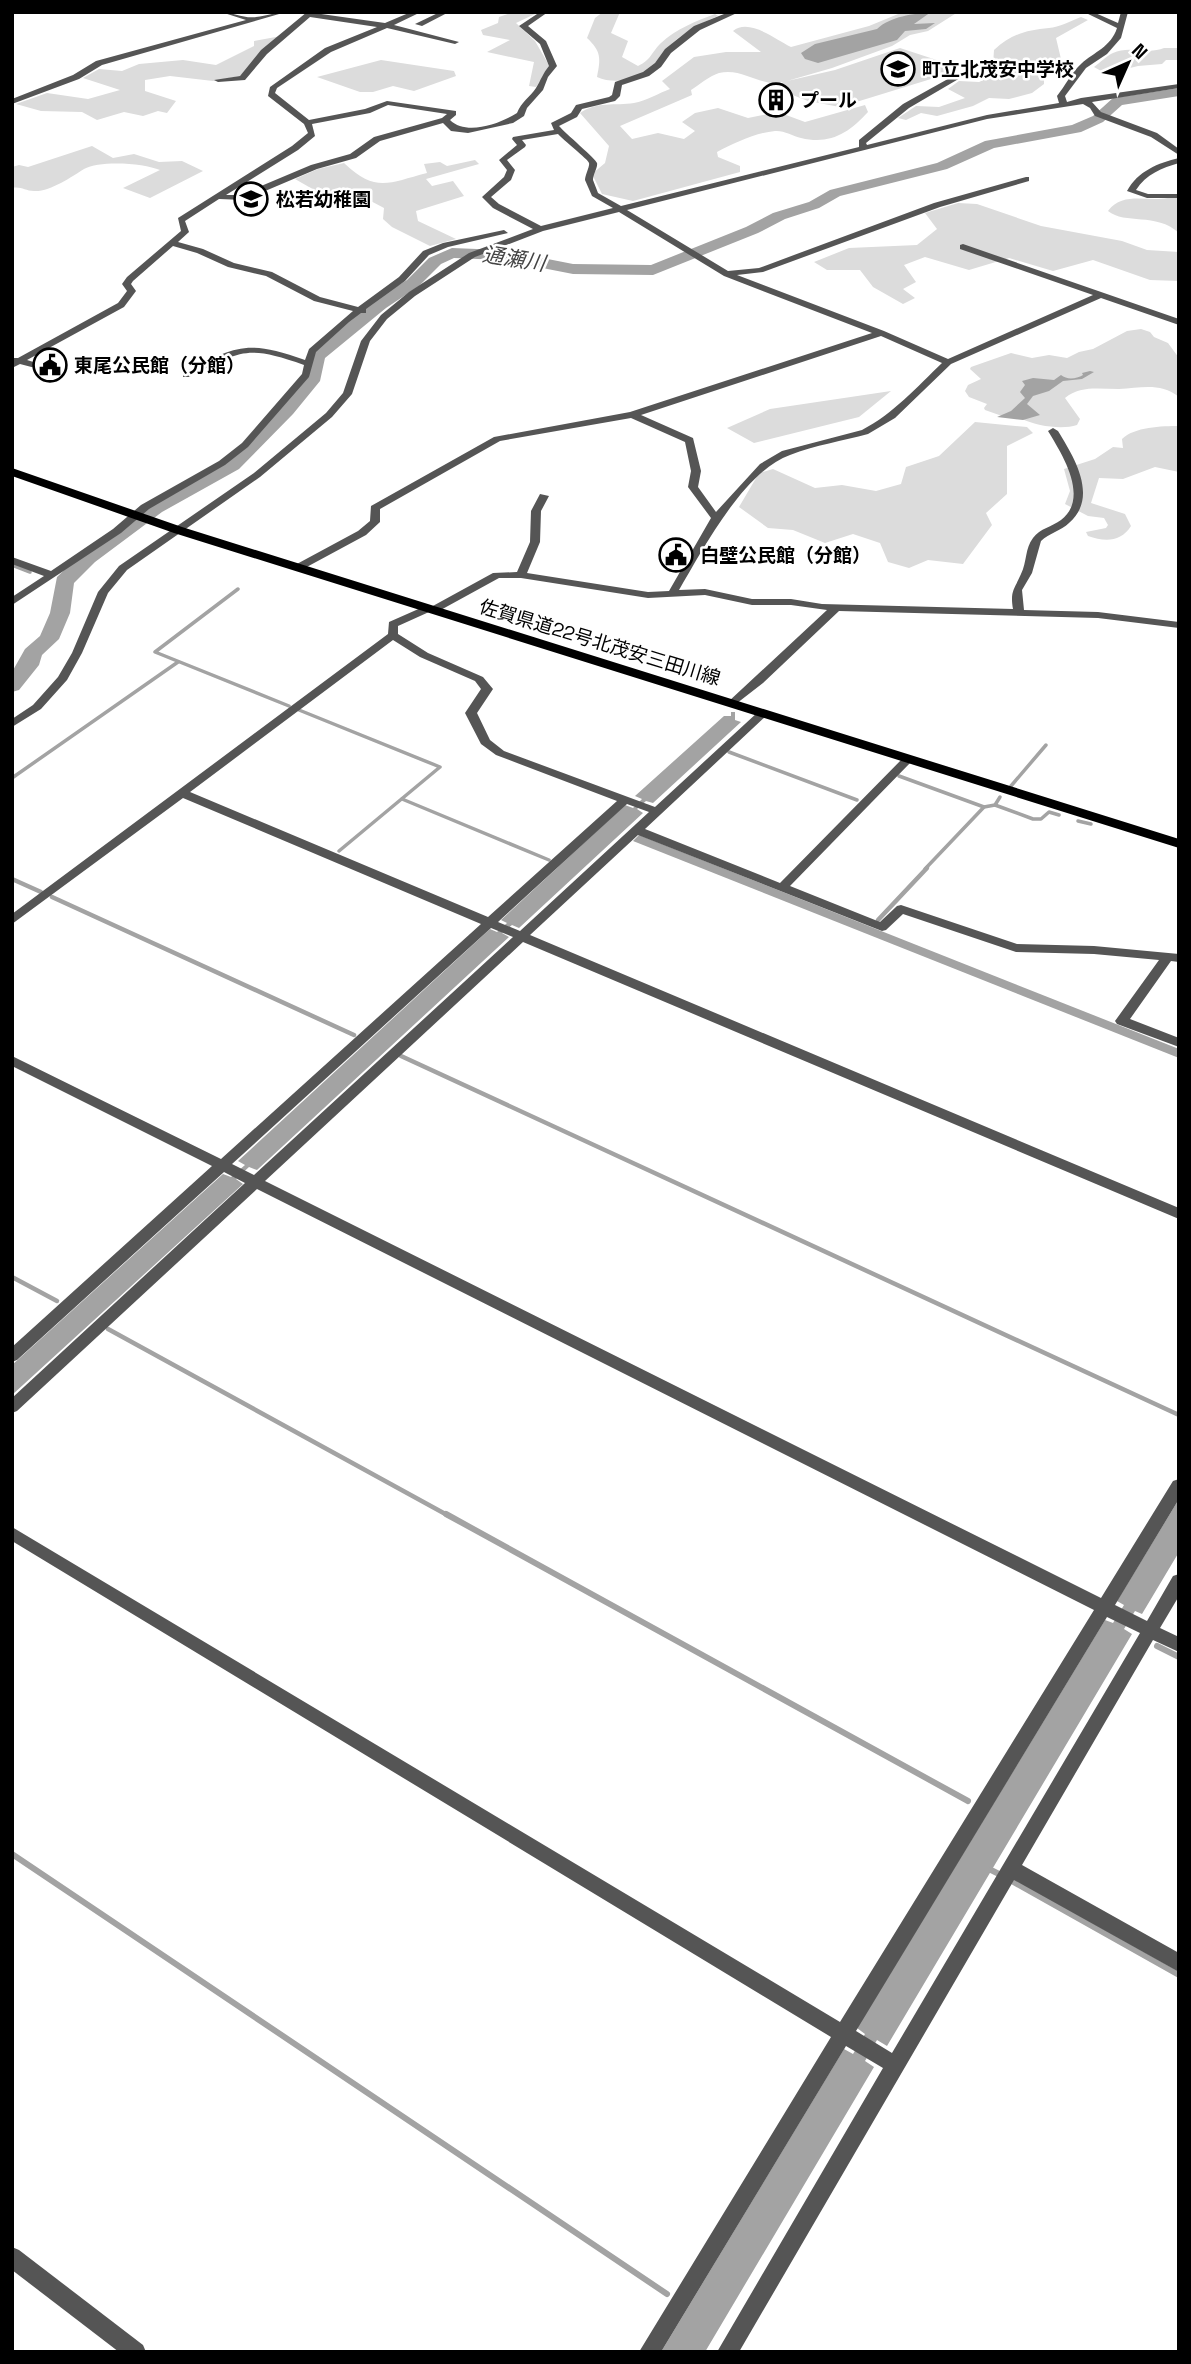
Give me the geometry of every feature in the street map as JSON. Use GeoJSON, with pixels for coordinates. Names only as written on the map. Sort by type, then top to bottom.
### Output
{"type":"FeatureCollection","features":[{"type":"Feature","properties":{"kind":"main road","name":"佐賀県道22号北茂安三田川線"},"geometry":{"type":"LineString","coordinates":[[12,472],[178,530],[1179,844]]}},
{"type":"Feature","properties":{"kind":"street"},"geometry":{"type":"LineString","coordinates":[[224,12],[253,20]]}},
{"type":"Feature","properties":{"kind":"street"},"geometry":{"type":"LineString","coordinates":[[12,102],[76,77],[99,63],[283,12]]}},
{"type":"Feature","properties":{"kind":"street"},"geometry":{"type":"LineString","coordinates":[[15,362],[121,305],[132,291],[126,284],[130,279],[185,232],[181,220],[295,148],[312,134],[307,123],[275,98],[271,90],[328,50],[418,12]]}},
{"type":"Feature","properties":{"kind":"street"},"geometry":{"type":"LineString","coordinates":[[419,24],[446,12]]}},
{"type":"Feature","properties":{"kind":"street"},"geometry":{"type":"LineString","coordinates":[[445,120],[454,129],[461,130],[493,127],[517,117],[553,66],[543,43],[523,26],[544,12]]}},
{"type":"Feature","properties":{"kind":"street"},"geometry":{"type":"LineString","coordinates":[[1087,12],[1120,27]]}},
{"type":"Feature","properties":{"kind":"street"},"geometry":{"type":"LineString","coordinates":[[1063,103],[1061,96],[1079,71],[1118,36],[1125,12]]}},
{"type":"Feature","properties":{"kind":"street"},"geometry":{"type":"LineString","coordinates":[[218,80],[242,78],[264,52],[310,13],[455,42]]}},
{"type":"Feature","properties":{"kind":"street"},"geometry":{"type":"LineString","coordinates":[[732,13],[696,28],[646,74],[618,84],[616,96],[612,99],[579,107],[574,116],[554,125],[558,132],[592,159],[594,165],[588,174],[588,180],[595,194],[727,274],[881,333],[948,362]]}},
{"type":"Feature","properties":{"kind":"street"},"geometry":{"type":"LineString","coordinates":[[863,148],[862,142],[894,115],[964,72]]}},
{"type":"Feature","properties":{"kind":"street"},"geometry":{"type":"LineString","coordinates":[[12,602],[117,531],[134,514],[222,463],[245,445],[302,382],[309,371],[312,351],[359,310],[402,279],[419,259],[434,248],[619,208],[987,117],[1179,86]]}},
{"type":"Feature","properties":{"kind":"street"},"geometry":{"type":"LineString","coordinates":[[1081,100],[1093,106],[1098,114],[1154,135],[1179,153]]}},
{"type":"Feature","properties":{"kind":"street"},"geometry":{"type":"LineString","coordinates":[[219,197],[241,198],[314,167],[353,156],[377,139],[445,120],[453,113],[387,103],[367,111],[307,123]]}},
{"type":"Feature","properties":{"kind":"street"},"geometry":{"type":"LineString","coordinates":[[493,127],[522,145],[503,160],[511,170],[508,178],[486,197],[496,206],[537,227]]}},
{"type":"Feature","properties":{"kind":"street"},"geometry":{"type":"LineString","coordinates":[[516,139],[558,132]]}},
{"type":"Feature","properties":{"kind":"street"},"geometry":{"type":"LineString","coordinates":[[1179,160],[1153,170],[1140,179],[1131,191],[1147,196],[1179,196]]}},
{"type":"Feature","properties":{"kind":"street"},"geometry":{"type":"LineString","coordinates":[[727,274],[760,270],[937,205],[1026,179]]}},
{"type":"Feature","properties":{"kind":"street"},"geometry":{"type":"LineString","coordinates":[[12,724],[44,701],[63,678],[110,581],[140,555],[274,462],[329,415],[346,394],[366,341],[384,317],[412,294],[482,250],[537,227]]}},
{"type":"Feature","properties":{"kind":"street"},"geometry":{"type":"LineString","coordinates":[[171,243],[200,251],[231,265],[270,274],[303,293],[384,317]]}},
{"type":"Feature","properties":{"kind":"street"},"geometry":{"type":"LineString","coordinates":[[963,247],[1179,322]]}},
{"type":"Feature","properties":{"kind":"street"},"geometry":{"type":"LineString","coordinates":[[672,594],[716,518],[771,459],[877,426],[892,416],[948,362],[1100,295]]}},
{"type":"Feature","properties":{"kind":"street"},"geometry":{"type":"LineString","coordinates":[[299,567],[362,533],[375,522],[375,508],[497,439],[632,415],[881,333]]}},
{"type":"Feature","properties":{"kind":"street"},"geometry":{"type":"LineString","coordinates":[[186,375],[239,349],[253,347],[270,349],[309,364]]}},
{"type":"Feature","properties":{"kind":"street"},"geometry":{"type":"LineString","coordinates":[[15,362],[59,373]]}},
{"type":"Feature","properties":{"kind":"street"},"geometry":{"type":"LineString","coordinates":[[632,415],[690,440],[696,471],[693,487],[716,518]]}},
{"type":"Feature","properties":{"kind":"street"},"geometry":{"type":"LineString","coordinates":[[1019,613],[1017,585],[1028,572],[1030,554],[1037,539],[1072,514],[1079,493],[1066,452],[1053,431]]}},
{"type":"Feature","properties":{"kind":"street"},"geometry":{"type":"LineString","coordinates":[[521,575],[535,542],[536,511],[544,496]]}},
{"type":"Feature","properties":{"kind":"street"},"geometry":{"type":"LineString","coordinates":[[12,560],[51,575]]}},
{"type":"Feature","properties":{"kind":"street"},"geometry":{"type":"LineString","coordinates":[[393,635],[393,624],[430,609],[497,575],[521,575],[648,595],[705,592],[752,602],[791,601],[836,608],[1134,618],[1179,625]]}},
{"type":"Feature","properties":{"kind":"street"},"geometry":{"type":"LineString","coordinates":[[732,704],[772,672],[784,655],[836,608]]}},
{"type":"Feature","properties":{"kind":"street"},"geometry":{"type":"LineString","coordinates":[[12,920],[393,635]]}},
{"type":"Feature","properties":{"kind":"street"},"geometry":{"type":"LineString","coordinates":[[393,635],[424,654],[479,679],[487,689],[471,713],[485,742],[500,753],[656,811]]}},
{"type":"Feature","properties":{"kind":"street"},"geometry":{"type":"LineString","coordinates":[[12,1356],[239,1174],[505,929],[636,830],[762,714]]}},
{"type":"Feature","properties":{"kind":"street"},"geometry":{"type":"LineString","coordinates":[[783,887],[907,760]]}},
{"type":"Feature","properties":{"kind":"street"},"geometry":{"type":"LineString","coordinates":[[182,793],[1179,1214]]}},
{"type":"Feature","properties":{"kind":"street"},"geometry":{"type":"LineString","coordinates":[[12,1407],[239,1174],[505,929],[635,803]]}},
{"type":"Feature","properties":{"kind":"street"},"geometry":{"type":"LineString","coordinates":[[636,830],[882,927],[901,909],[1016,948],[1094,950],[1173,957]]}},
{"type":"Feature","properties":{"kind":"street"},"geometry":{"type":"LineString","coordinates":[[1173,957],[1122,1021],[1179,1043]]}},
{"type":"Feature","properties":{"kind":"street"},"geometry":{"type":"LineString","coordinates":[[12,1060],[1179,1645]]}},
{"type":"Feature","properties":{"kind":"street"},"geometry":{"type":"LineString","coordinates":[[649,2352],[858,2043],[1118,1614],[1179,1485]]}},
{"type":"Feature","properties":{"kind":"street"},"geometry":{"type":"LineString","coordinates":[[12,1533],[895,2066]]}},
{"type":"Feature","properties":{"kind":"street"},"geometry":{"type":"LineString","coordinates":[[727,2352],[1179,1581]]}},
{"type":"Feature","properties":{"kind":"street"},"geometry":{"type":"LineString","coordinates":[[1010,1868],[1179,1963]]}},
{"type":"Feature","properties":{"kind":"street"},"geometry":{"type":"LineString","coordinates":[[12,2257],[136,2352]]}},
{"type":"Feature","properties":{"kind":"shaded area"},"geometry":{"type":"Polygon","coordinates":[[[514,12],[537,13],[516,23],[535,41],[550,67],[536,87],[529,86],[534,62],[487,52],[510,40],[483,35],[481,30],[498,23],[499,17],[514,12]]]}},
{"type":"Feature","properties":{"kind":"shaded area"},"geometry":{"type":"Polygon","coordinates":[[[603,12],[620,12],[611,33],[628,41],[622,57],[638,66],[673,34],[715,14],[718,16],[679,38],[648,71],[627,80],[612,81],[597,77],[599,55],[587,38],[595,18],[603,12]]]}},
{"type":"Feature","properties":{"kind":"shaded area"},"geometry":{"type":"Polygon","coordinates":[[[903,12],[958,12],[928,31],[910,35],[892,46],[787,81],[835,70],[900,48],[958,67],[957,71],[840,107],[808,101],[777,89],[783,82],[767,82],[736,73],[719,73],[691,90],[692,95],[620,126],[632,139],[658,133],[684,139],[695,131],[682,122],[695,113],[718,108],[748,118],[778,112],[805,122],[865,105],[868,112],[854,126],[838,136],[811,140],[775,131],[753,136],[717,152],[718,157],[740,166],[740,172],[633,201],[602,194],[592,174],[605,163],[609,146],[580,113],[586,109],[600,105],[639,102],[670,89],[662,81],[694,57],[726,52],[761,52],[733,31],[739,28],[754,28],[791,47],[869,26],[903,12]]]}},
{"type":"Feature","properties":{"kind":"shaded area"},"geometry":{"type":"Polygon","coordinates":[[[931,12],[914,24],[935,23],[926,29],[905,31],[897,40],[818,63],[805,59],[801,53],[815,44],[877,29],[895,18],[931,12]]]}},
{"type":"Feature","properties":{"kind":"shaded area"},"geometry":{"type":"Polygon","coordinates":[[[1081,17],[1088,20],[1056,38],[1061,59],[1044,72],[1044,84],[1032,93],[1009,99],[989,98],[973,106],[937,116],[921,113],[906,120],[898,118],[916,106],[939,107],[965,98],[948,89],[959,81],[979,82],[1002,72],[993,65],[994,50],[1013,37],[1081,17]]]}},
{"type":"Feature","properties":{"kind":"shaded area"},"geometry":{"type":"Polygon","coordinates":[[[281,36],[240,76],[213,81],[170,76],[145,80],[145,91],[176,101],[167,113],[158,111],[143,116],[124,112],[97,120],[82,112],[41,111],[16,104],[47,93],[88,99],[120,90],[83,78],[99,69],[122,71],[139,64],[183,60],[216,65],[254,46],[254,41],[281,36]]]}},
{"type":"Feature","properties":{"kind":"shaded area"},"geometry":{"type":"Polygon","coordinates":[[[1179,48],[1179,60],[1166,60],[1162,64],[1122,70],[1123,75],[1112,77],[1094,67],[1119,51],[1152,51],[1179,48]]]}},
{"type":"Feature","properties":{"kind":"shaded area"},"geometry":{"type":"Polygon","coordinates":[[[381,60],[454,71],[456,76],[414,91],[393,86],[373,92],[360,92],[317,77],[381,60]]]}},
{"type":"Feature","properties":{"kind":"shaded area"},"geometry":{"type":"Polygon","coordinates":[[[92,146],[113,158],[134,154],[159,162],[182,161],[203,171],[150,198],[123,188],[160,170],[133,164],[91,166],[40,191],[12,188],[12,167],[28,167],[92,146]]]}},
{"type":"Feature","properties":{"kind":"shaded area"},"geometry":{"type":"Polygon","coordinates":[[[475,160],[479,164],[426,179],[432,186],[453,181],[464,196],[416,211],[418,221],[456,239],[430,246],[392,227],[383,219],[384,208],[346,188],[323,195],[295,179],[318,169],[344,163],[365,179],[383,183],[427,173],[424,164],[440,162],[447,166],[475,160]]]}},
{"type":"Feature","properties":{"kind":"shaded area"},"geometry":{"type":"Polygon","coordinates":[[[1179,193],[1179,233],[1161,223],[1123,217],[1108,211],[1124,200],[1162,199],[1179,193]]]}},
{"type":"Feature","properties":{"kind":"shaded area"},"geometry":{"type":"Polygon","coordinates":[[[958,203],[977,204],[1041,226],[1122,241],[1147,250],[1179,252],[1179,281],[1150,280],[1093,260],[1053,271],[1009,258],[969,270],[925,257],[904,265],[916,282],[903,289],[915,298],[903,304],[873,287],[860,270],[827,270],[814,262],[849,248],[917,245],[937,229],[925,213],[958,203]]]}},
{"type":"Feature","properties":{"kind":"shaded area"},"geometry":{"type":"Polygon","coordinates":[[[1141,329],[1168,343],[1179,358],[1179,397],[1165,389],[1150,387],[1084,389],[1065,398],[1080,419],[1077,425],[1057,427],[1022,419],[1028,394],[1024,406],[1002,416],[985,410],[987,404],[969,397],[965,391],[968,385],[981,379],[971,367],[1011,353],[1032,358],[1049,355],[1067,358],[1093,349],[1127,331],[1141,329]]]}},
{"type":"Feature","properties":{"kind":"shaded area"},"geometry":{"type":"Polygon","coordinates":[[[1090,371],[1094,372],[1082,379],[1063,381],[1049,391],[1033,396],[1027,404],[1040,415],[1023,420],[997,417],[1011,411],[1025,398],[1020,392],[1025,385],[1022,381],[1033,378],[1054,380],[1061,375],[1075,378],[1090,371]]]}},
{"type":"Feature","properties":{"kind":"shaded area"},"geometry":{"type":"Polygon","coordinates":[[[891,391],[859,417],[754,443],[727,428],[770,409],[891,391]]]}},
{"type":"Feature","properties":{"kind":"shaded area"},"geometry":{"type":"Polygon","coordinates":[[[975,422],[1027,427],[1033,433],[1007,446],[1007,494],[986,513],[992,525],[963,564],[928,560],[909,568],[888,562],[880,543],[853,534],[825,543],[793,530],[768,528],[739,507],[759,473],[773,469],[815,488],[842,485],[876,491],[901,484],[906,467],[939,456],[975,422]]]}},
{"type":"Feature","properties":{"kind":"shaded area"},"geometry":{"type":"Polygon","coordinates":[[[1179,426],[1179,472],[1155,467],[1123,479],[1099,478],[1091,503],[1125,514],[1131,526],[1117,538],[1100,539],[1088,536],[1086,532],[1106,528],[1108,525],[1104,518],[1088,516],[1065,504],[1070,491],[1064,469],[1095,459],[1113,447],[1123,448],[1122,439],[1134,432],[1179,426]]]}},
{"type":"Feature","properties":{"kind":"shaded area"},"geometry":{"type":"Polygon","coordinates":[[[731,712],[735,712],[735,720],[741,722],[653,803],[646,801],[637,809],[643,813],[519,928],[512,925],[502,933],[509,937],[257,1170],[249,1167],[236,1179],[243,1184],[12,1395],[12,1365],[223,1174],[231,1177],[245,1165],[238,1161],[490,929],[497,932],[507,923],[501,920],[625,805],[633,808],[642,799],[635,796],[724,716],[731,716],[731,712]]]}},
{"type":"Feature","properties":{"kind":"shaded area"},"geometry":{"type":"Polygon","coordinates":[[[639,835],[1179,1049],[1179,1058],[633,841],[639,835]]]}},
{"type":"Feature","properties":{"kind":"shaded area"},"geometry":{"type":"Polygon","coordinates":[[[1179,1499],[1179,1552],[1142,1614],[1135,1611],[1124,1629],[1132,1634],[887,2046],[877,2040],[865,2061],[874,2067],[705,2352],[661,2352],[844,2049],[853,2054],[865,2034],[857,2028],[1105,1620],[1113,1623],[1124,1605],[1117,1601],[1179,1499]]]}},
{"type":"Feature","properties":{"kind":"waterway","name":"通瀬川"},"geometry":{"type":"LineString","coordinates":[[12,686],[29,665],[32,653],[49,639],[60,613],[64,581],[88,558],[155,508],[233,465],[287,410],[314,377],[317,356],[380,304],[413,283],[435,261],[452,253],[502,255],[573,269],[653,270],[752,230],[779,216],[814,205],[835,193],[942,166],[990,144],[1076,129],[1098,119],[1118,101],[1179,92]]}},
{"type":"Feature","properties":{"kind":"waterway"},"geometry":{"type":"LineString","coordinates":[[12,565],[30,572]]}},
{"type":"Feature","properties":{"kind":"waterway"},"geometry":{"type":"LineString","coordinates":[[238,589],[155,652],[289,706]]}},
{"type":"Feature","properties":{"kind":"waterway"},"geometry":{"type":"LineString","coordinates":[[12,778],[178,662]]}},
{"type":"Feature","properties":{"kind":"waterway"},"geometry":{"type":"LineString","coordinates":[[299,710],[440,767],[339,851]]}},
{"type":"Feature","properties":{"kind":"waterway"},"geometry":{"type":"LineString","coordinates":[[1011,786],[1046,745]]}},
{"type":"Feature","properties":{"kind":"waterway"},"geometry":{"type":"LineString","coordinates":[[729,752],[857,800]]}},
{"type":"Feature","properties":{"kind":"waterway"},"geometry":{"type":"LineString","coordinates":[[899,776],[984,807]]}},
{"type":"Feature","properties":{"kind":"waterway"},"geometry":{"type":"LineString","coordinates":[[995,805],[1000,797]]}},
{"type":"Feature","properties":{"kind":"waterway"},"geometry":{"type":"LineString","coordinates":[[402,799],[549,860]]}},
{"type":"Feature","properties":{"kind":"waterway"},"geometry":{"type":"LineString","coordinates":[[984,807],[995,805]]}},
{"type":"Feature","properties":{"kind":"waterway"},"geometry":{"type":"LineString","coordinates":[[995,805],[1033,819],[1041,819],[1049,812],[1059,815]]}},
{"type":"Feature","properties":{"kind":"waterway"},"geometry":{"type":"LineString","coordinates":[[925,869],[984,807]]}},
{"type":"Feature","properties":{"kind":"waterway"},"geometry":{"type":"LineString","coordinates":[[1078,821],[1091,824]]}},
{"type":"Feature","properties":{"kind":"waterway"},"geometry":{"type":"LineString","coordinates":[[878,920],[927,868]]}},
{"type":"Feature","properties":{"kind":"waterway"},"geometry":{"type":"LineString","coordinates":[[12,879],[41,892]]}},
{"type":"Feature","properties":{"kind":"waterway"},"geometry":{"type":"LineString","coordinates":[[52,897],[354,1035]]}},
{"type":"Feature","properties":{"kind":"waterway"},"geometry":{"type":"LineString","coordinates":[[401,1056],[1179,1415]]}},
{"type":"Feature","properties":{"kind":"waterway"},"geometry":{"type":"LineString","coordinates":[[12,1277],[57,1301]]}},
{"type":"Feature","properties":{"kind":"waterway"},"geometry":{"type":"LineString","coordinates":[[108,1329],[449,1516]]}},
{"type":"Feature","properties":{"kind":"waterway"},"geometry":{"type":"LineString","coordinates":[[446,1514],[968,1801]]}},
{"type":"Feature","properties":{"kind":"waterway"},"geometry":{"type":"LineString","coordinates":[[1157,1646],[1179,1657]]}},
{"type":"Feature","properties":{"kind":"waterway"},"geometry":{"type":"LineString","coordinates":[[12,1854],[667,2294]]}},
{"type":"Feature","properties":{"kind":"waterway"},"geometry":{"type":"LineString","coordinates":[[991,1870],[1003,1876]]}},
{"type":"Feature","properties":{"kind":"waterway"},"geometry":{"type":"LineString","coordinates":[[1010,1880],[1179,1975]]}},
{"type":"Feature","properties":{"kind":"place","name":"町立北茂安中学校"},"geometry":{"type":"Point","coordinates":[898,69]}},
{"type":"Feature","properties":{"kind":"place","name":"プール"},"geometry":{"type":"Point","coordinates":[776,100]}},
{"type":"Feature","properties":{"kind":"place","name":"松若幼稚園"},"geometry":{"type":"Point","coordinates":[251,199]}},
{"type":"Feature","properties":{"kind":"place","name":"東尾公民館（分館）"},"geometry":{"type":"Point","coordinates":[50,365]}},
{"type":"Feature","properties":{"kind":"place","name":"白壁公民館（分館）"},"geometry":{"type":"Point","coordinates":[676,555]}}]}
